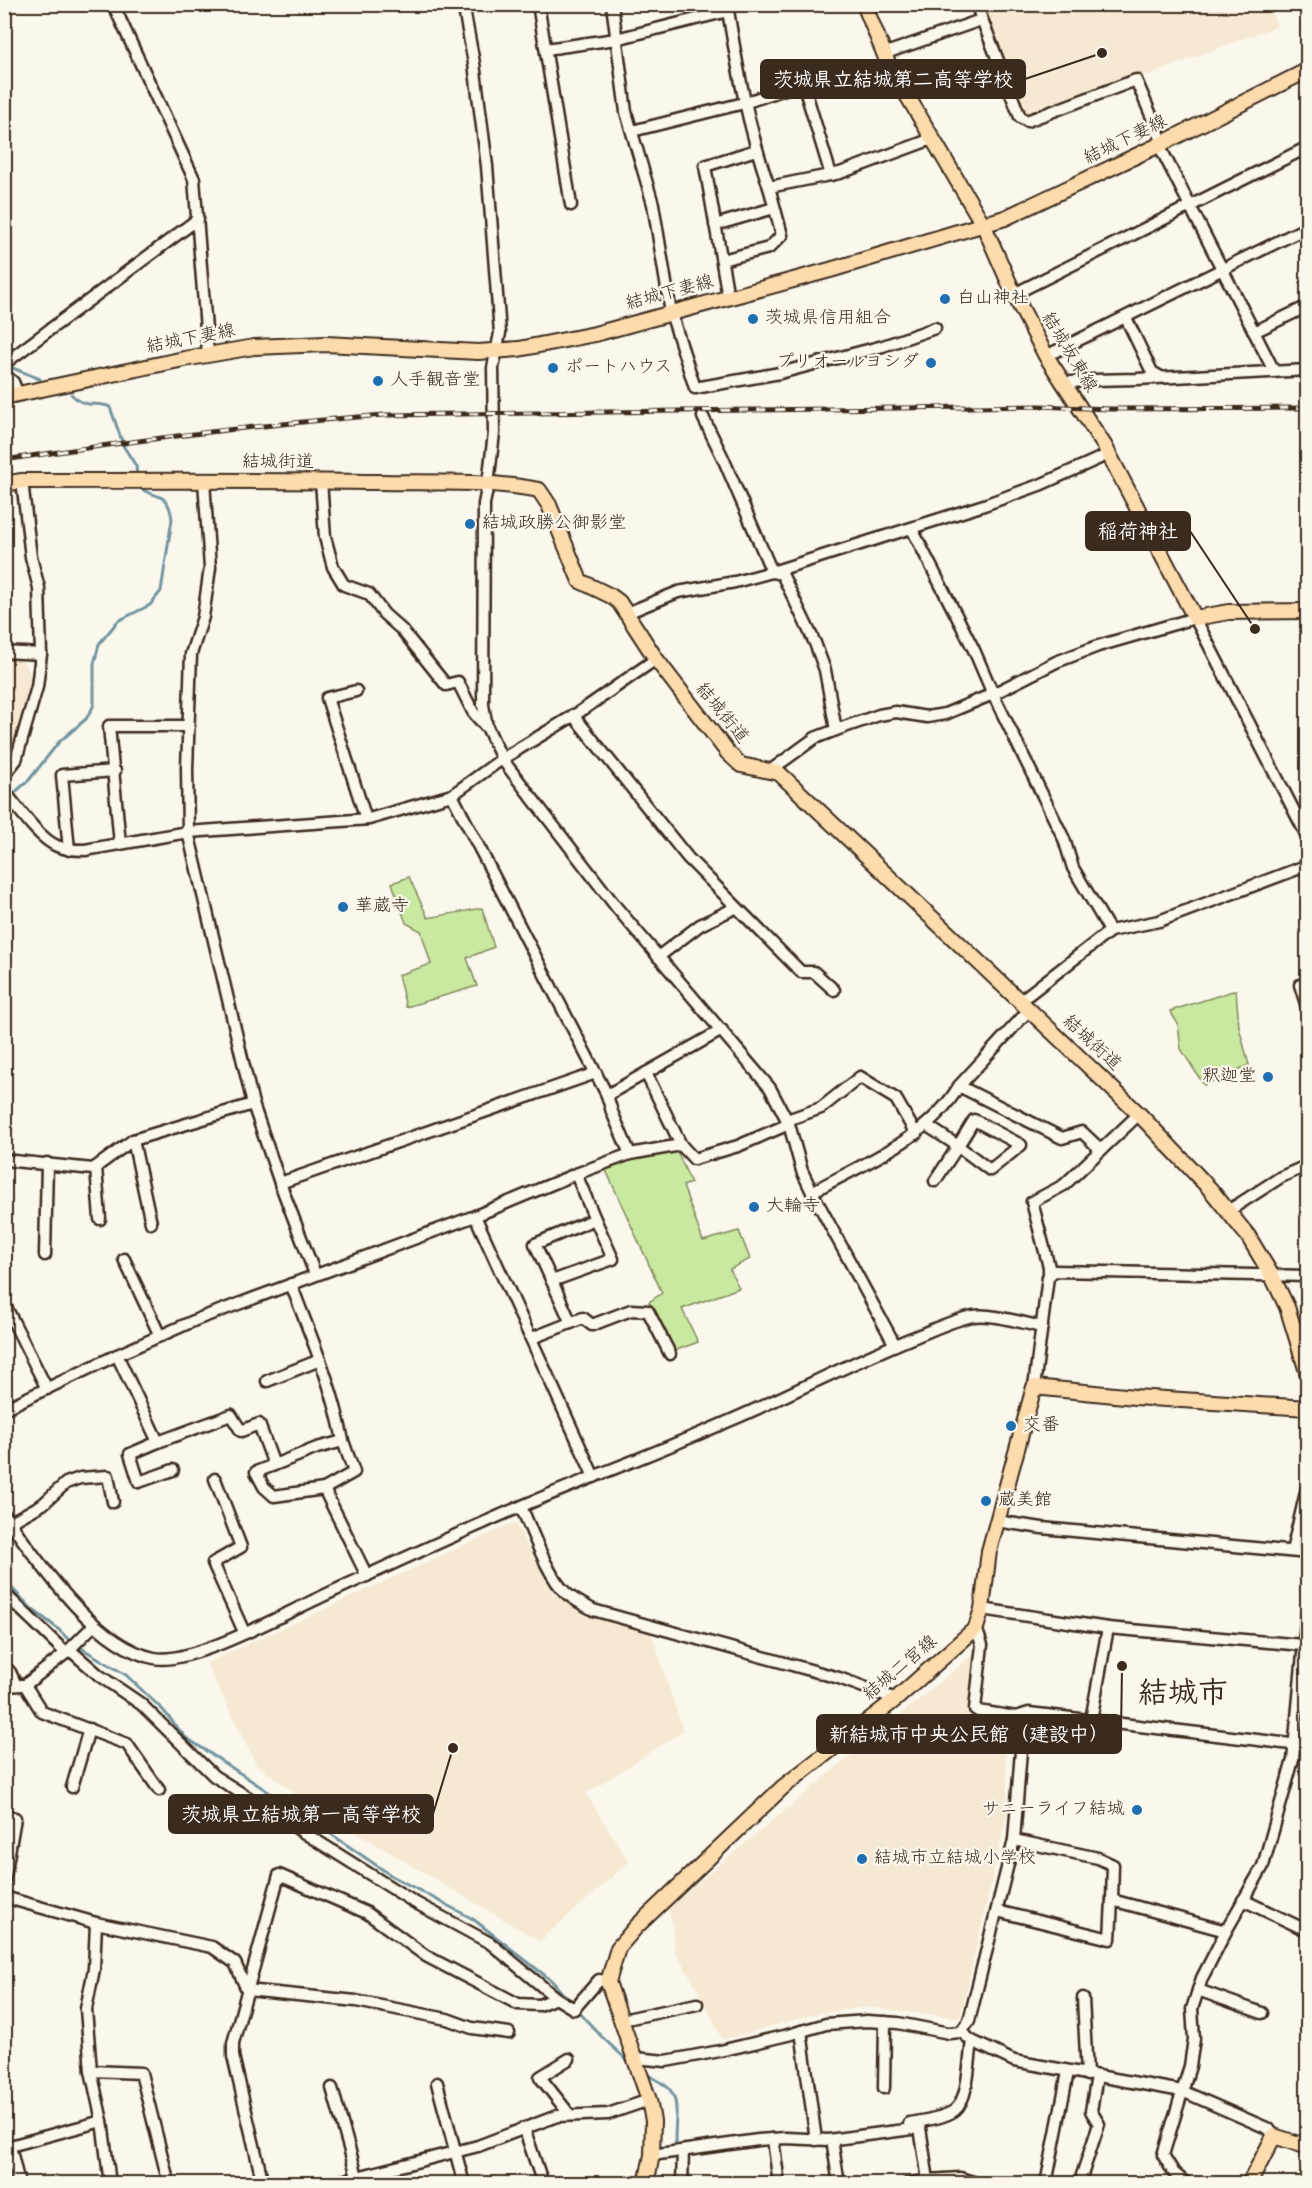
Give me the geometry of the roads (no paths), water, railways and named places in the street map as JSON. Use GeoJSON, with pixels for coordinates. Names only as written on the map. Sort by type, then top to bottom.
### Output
{"type":"FeatureCollection","features":[{"type":"Feature","properties":{"kind":"main road","name":"結城坂東線"},"geometry":{"type":"LineString","coordinates":[[864,4],[883,54],[984,226],[1014,294],[1046,356],[1109,454],[1195,618]]}},
{"type":"Feature","properties":{"kind":"main road","name":"結城下妻線"},"geometry":{"type":"LineString","coordinates":[[11,396],[208,354],[254,347],[326,344],[478,352],[574,338],[830,270],[984,226],[1013,215],[1161,144],[1308,70]]}},
{"type":"Feature","properties":{"kind":"main road","name":"結城街道"},"geometry":{"type":"LineString","coordinates":[[4,484],[22,481],[321,481],[488,484],[520,486],[538,490],[549,505],[580,581],[610,596],[627,612],[656,659],[728,753],[738,762],[751,768],[779,773],[1139,1114],[1228,1211],[1258,1250],[1272,1276],[1303,1343],[1308,1375]]}},
{"type":"Feature","properties":{"kind":"main road"},"geometry":{"type":"LineString","coordinates":[[1195,618],[1220,613],[1308,611]]}},
{"type":"Feature","properties":{"kind":"main road"},"geometry":{"type":"LineString","coordinates":[[976,1628],[982,1609],[989,1551],[996,1521],[1034,1387],[1135,1397],[1308,1408]]}},
{"type":"Feature","properties":{"kind":"main road","name":"結城二宮線"},"geometry":{"type":"LineString","coordinates":[[608,1982],[618,1948],[636,1927],[783,1787],[896,1699],[976,1628]]}},
{"type":"Feature","properties":{"kind":"main road"},"geometry":{"type":"LineString","coordinates":[[608,1982],[650,2100],[653,2121],[652,2155],[646,2184]]}},
{"type":"Feature","properties":{"kind":"main road"},"geometry":{"type":"LineString","coordinates":[[1249,2184],[1274,2136],[1308,2147]]}},
{"type":"Feature","properties":{"kind":"street"},"geometry":{"type":"LineString","coordinates":[[113,4],[194,179],[208,354]]}},
{"type":"Feature","properties":{"kind":"street"},"geometry":{"type":"LineString","coordinates":[[463,4],[474,63],[487,166],[500,333],[493,368],[495,413],[484,504],[482,636],[483,705],[487,727],[502,759],[617,908],[770,1088],[788,1122],[802,1171],[812,1192],[895,1345]]}},
{"type":"Feature","properties":{"kind":"street"},"geometry":{"type":"LineString","coordinates":[[538,4],[571,205]]}},
{"type":"Feature","properties":{"kind":"street"},"geometry":{"type":"LineString","coordinates":[[612,4],[626,112],[653,204],[671,313],[695,388],[780,373],[883,346],[935,328]]}},
{"type":"Feature","properties":{"kind":"street"},"geometry":{"type":"LineString","coordinates":[[975,4],[1020,117],[1027,120],[1136,80],[1161,144],[1190,207],[1274,371]]}},
{"type":"Feature","properties":{"kind":"street"},"geometry":{"type":"LineString","coordinates":[[546,49],[616,39],[728,8],[744,104],[782,235],[769,248],[722,260]]}},
{"type":"Feature","properties":{"kind":"street"},"geometry":{"type":"LineString","coordinates":[[883,54],[981,20]]}},
{"type":"Feature","properties":{"kind":"street"},"geometry":{"type":"LineString","coordinates":[[632,130],[744,104],[803,83],[831,174]]}},
{"type":"Feature","properties":{"kind":"street"},"geometry":{"type":"LineString","coordinates":[[769,187],[831,174],[932,139]]}},
{"type":"Feature","properties":{"kind":"street"},"geometry":{"type":"LineString","coordinates":[[1014,294],[1308,147]]}},
{"type":"Feature","properties":{"kind":"street"},"geometry":{"type":"LineString","coordinates":[[728,297],[705,166],[756,150]]}},
{"type":"Feature","properties":{"kind":"street"},"geometry":{"type":"LineString","coordinates":[[715,225],[774,208]]}},
{"type":"Feature","properties":{"kind":"street"},"geometry":{"type":"LineString","coordinates":[[4,365],[198,219]]}},
{"type":"Feature","properties":{"kind":"street"},"geometry":{"type":"LineString","coordinates":[[1046,356],[1308,227]]}},
{"type":"Feature","properties":{"kind":"street"},"geometry":{"type":"LineString","coordinates":[[1254,332],[1308,306]]}},
{"type":"Feature","properties":{"kind":"street"},"geometry":{"type":"LineString","coordinates":[[1126,318],[1152,372],[1161,377]]}},
{"type":"Feature","properties":{"kind":"street"},"geometry":{"type":"LineString","coordinates":[[1062,383],[1308,370]]}},
{"type":"Feature","properties":{"kind":"street"},"geometry":{"type":"LineString","coordinates":[[4,374],[13,382],[11,396]]}},
{"type":"Feature","properties":{"kind":"street"},"geometry":{"type":"LineString","coordinates":[[703,417],[772,572]]}},
{"type":"Feature","properties":{"kind":"street"},"geometry":{"type":"LineString","coordinates":[[627,612],[678,592],[735,582],[912,529],[1041,484],[1109,454]]}},
{"type":"Feature","properties":{"kind":"street"},"geometry":{"type":"LineString","coordinates":[[4,775],[16,760],[37,687],[41,654],[39,588],[31,557],[22,481]]}},
{"type":"Feature","properties":{"kind":"street"},"geometry":{"type":"LineString","coordinates":[[204,481],[210,568],[203,617],[191,654],[187,769],[188,832],[254,1104],[280,1183],[315,1274]]}},
{"type":"Feature","properties":{"kind":"street"},"geometry":{"type":"LineString","coordinates":[[321,481],[325,537],[333,567],[344,585],[369,594],[384,614],[402,630],[446,685],[458,682],[473,712],[487,727]]}},
{"type":"Feature","properties":{"kind":"street"},"geometry":{"type":"LineString","coordinates":[[912,529],[952,606],[1064,839],[1073,868],[1110,931]]}},
{"type":"Feature","properties":{"kind":"street"},"geometry":{"type":"LineString","coordinates":[[772,572],[782,574],[815,643],[825,670],[836,730]]}},
{"type":"Feature","properties":{"kind":"street"},"geometry":{"type":"LineString","coordinates":[[771,770],[815,738],[836,730],[896,711],[927,717],[945,714],[993,694],[1056,662],[1098,646],[1195,618],[1308,838]]}},
{"type":"Feature","properties":{"kind":"street"},"geometry":{"type":"LineString","coordinates":[[4,652],[41,654]]}},
{"type":"Feature","properties":{"kind":"street"},"geometry":{"type":"LineString","coordinates":[[4,791],[45,839],[57,847],[69,850],[86,850],[188,832],[366,819],[452,795],[502,759],[573,716],[656,659]]}},
{"type":"Feature","properties":{"kind":"street"},"geometry":{"type":"LineString","coordinates":[[356,691],[327,698],[366,819]]}},
{"type":"Feature","properties":{"kind":"street"},"geometry":{"type":"LineString","coordinates":[[573,716],[688,858],[735,908],[801,972],[814,972],[834,990]]}},
{"type":"Feature","properties":{"kind":"street"},"geometry":{"type":"LineString","coordinates":[[120,844],[109,726],[189,726]]}},
{"type":"Feature","properties":{"kind":"street"},"geometry":{"type":"LineString","coordinates":[[69,850],[62,776],[115,771]]}},
{"type":"Feature","properties":{"kind":"street"},"geometry":{"type":"LineString","coordinates":[[452,795],[607,1095],[630,1154]]}},
{"type":"Feature","properties":{"kind":"street"},"geometry":{"type":"LineString","coordinates":[[812,1192],[916,1134],[950,1101],[959,1086],[1024,1006],[1110,931],[1159,921],[1308,865]]}},
{"type":"Feature","properties":{"kind":"street"},"geometry":{"type":"LineString","coordinates":[[658,957],[700,925],[735,908]]}},
{"type":"Feature","properties":{"kind":"street"},"geometry":{"type":"LineString","coordinates":[[1308,983],[1300,985],[1308,1010]]}},
{"type":"Feature","properties":{"kind":"street"},"geometry":{"type":"LineString","coordinates":[[607,1095],[722,1030]]}},
{"type":"Feature","properties":{"kind":"street"},"geometry":{"type":"LineString","coordinates":[[280,1183],[596,1073]]}},
{"type":"Feature","properties":{"kind":"street"},"geometry":{"type":"LineString","coordinates":[[646,1073],[681,1145],[694,1159],[738,1146],[821,1108],[860,1077],[896,1099],[916,1134]]}},
{"type":"Feature","properties":{"kind":"street"},"geometry":{"type":"LineString","coordinates":[[959,1086],[1062,1138],[1082,1132],[1101,1150]]}},
{"type":"Feature","properties":{"kind":"street"},"geometry":{"type":"LineString","coordinates":[[4,1160],[93,1169],[133,1140],[254,1104]]}},
{"type":"Feature","properties":{"kind":"street"},"geometry":{"type":"LineString","coordinates":[[1034,1387],[1049,1267],[1032,1202],[1064,1185],[1139,1114]]}},
{"type":"Feature","properties":{"kind":"street"},"geometry":{"type":"LineString","coordinates":[[926,1125],[958,1146],[990,1170],[1022,1145],[974,1120],[958,1146],[935,1181]]}},
{"type":"Feature","properties":{"kind":"street"},"geometry":{"type":"LineString","coordinates":[[133,1140],[151,1223]]}},
{"type":"Feature","properties":{"kind":"street"},"geometry":{"type":"LineString","coordinates":[[4,1409],[198,1319],[475,1216],[630,1154],[681,1145]]}},
{"type":"Feature","properties":{"kind":"street"},"geometry":{"type":"LineString","coordinates":[[45,1255],[47,1163]]}},
{"type":"Feature","properties":{"kind":"street"},"geometry":{"type":"LineString","coordinates":[[1228,1211],[1281,1177],[1308,1165]]}},
{"type":"Feature","properties":{"kind":"street"},"geometry":{"type":"LineString","coordinates":[[96,1167],[100,1218]]}},
{"type":"Feature","properties":{"kind":"street"},"geometry":{"type":"LineString","coordinates":[[552,1281],[613,1259],[576,1174]]}},
{"type":"Feature","properties":{"kind":"street"},"geometry":{"type":"LineString","coordinates":[[475,1216],[594,1477]]}},
{"type":"Feature","properties":{"kind":"street"},"geometry":{"type":"LineString","coordinates":[[571,1323],[535,1244],[595,1219]]}},
{"type":"Feature","properties":{"kind":"street"},"geometry":{"type":"LineString","coordinates":[[124,1259],[160,1336]]}},
{"type":"Feature","properties":{"kind":"street"},"geometry":{"type":"LineString","coordinates":[[1049,1274],[1054,1271],[1308,1276]]}},
{"type":"Feature","properties":{"kind":"street"},"geometry":{"type":"LineString","coordinates":[[291,1284],[338,1413],[343,1441],[354,1472],[324,1489],[274,1496],[264,1487],[256,1472],[317,1448],[343,1441]]}},
{"type":"Feature","properties":{"kind":"street"},"geometry":{"type":"LineString","coordinates":[[5,1305],[46,1389]]}},
{"type":"Feature","properties":{"kind":"street"},"geometry":{"type":"LineString","coordinates":[[532,1338],[583,1318],[592,1325],[631,1310],[648,1311],[670,1354]]}},
{"type":"Feature","properties":{"kind":"street"},"geometry":{"type":"LineString","coordinates":[[113,1502],[108,1476],[80,1478],[66,1483],[43,1504],[8,1518],[75,1608],[94,1625],[124,1646],[143,1655],[170,1660],[201,1651],[521,1507],[729,1421],[895,1345],[974,1316],[983,1315],[1042,1327]]}},
{"type":"Feature","properties":{"kind":"street"},"geometry":{"type":"LineString","coordinates":[[117,1355],[158,1442]]}},
{"type":"Feature","properties":{"kind":"street"},"geometry":{"type":"LineString","coordinates":[[267,1381],[320,1360]]}},
{"type":"Feature","properties":{"kind":"street"},"geometry":{"type":"LineString","coordinates":[[173,1470],[140,1482],[130,1454],[231,1414],[241,1431],[259,1424],[274,1465]]}},
{"type":"Feature","properties":{"kind":"street"},"geometry":{"type":"LineString","coordinates":[[215,1479],[241,1547],[213,1563],[244,1632]]}},
{"type":"Feature","properties":{"kind":"street"},"geometry":{"type":"LineString","coordinates":[[1292,1551],[1308,1485]]}},
{"type":"Feature","properties":{"kind":"street"},"geometry":{"type":"LineString","coordinates":[[324,1489],[367,1576]]}},
{"type":"Feature","properties":{"kind":"street"},"geometry":{"type":"LineString","coordinates":[[521,1507],[552,1574],[563,1590],[572,1599],[593,1610],[839,1678],[896,1699]]}},
{"type":"Feature","properties":{"kind":"street"},"geometry":{"type":"LineString","coordinates":[[996,1521],[1042,1528],[1308,1553]]}},
{"type":"Feature","properties":{"kind":"street"},"geometry":{"type":"LineString","coordinates":[[4,1593],[68,1651],[141,1704],[214,1776],[414,1902],[490,1943],[556,1998],[574,2009],[599,1980],[608,1982]]}},
{"type":"Feature","properties":{"kind":"street"},"geometry":{"type":"LineString","coordinates":[[1187,2184],[1174,2173],[1163,2155],[1190,2066],[1194,2039],[1192,2009],[1202,1978],[1263,1866],[1293,1760],[1308,1601]]}},
{"type":"Feature","properties":{"kind":"street"},"geometry":{"type":"LineString","coordinates":[[982,1609],[1108,1629],[1303,1645]]}},
{"type":"Feature","properties":{"kind":"street"},"geometry":{"type":"LineString","coordinates":[[4,1690],[8,1686],[21,1685],[68,1651],[94,1625]]}},
{"type":"Feature","properties":{"kind":"street"},"geometry":{"type":"LineString","coordinates":[[976,1628],[982,1645],[975,1709],[982,1713],[1016,1717],[1029,1713],[1308,1746]]}},
{"type":"Feature","properties":{"kind":"street"},"geometry":{"type":"LineString","coordinates":[[1091,1720],[1108,1629]]}},
{"type":"Feature","properties":{"kind":"street"},"geometry":{"type":"LineString","coordinates":[[4,1666],[42,1712],[127,1744],[159,1790]]}},
{"type":"Feature","properties":{"kind":"street"},"geometry":{"type":"LineString","coordinates":[[961,2032],[969,2021],[1014,1840],[1022,1738],[1021,1726],[1016,1717]]}},
{"type":"Feature","properties":{"kind":"street"},"geometry":{"type":"LineString","coordinates":[[72,1787],[89,1729]]}},
{"type":"Feature","properties":{"kind":"street"},"geometry":{"type":"LineString","coordinates":[[4,1815],[15,1818],[4,1882]]}},
{"type":"Feature","properties":{"kind":"street"},"geometry":{"type":"LineString","coordinates":[[997,1911],[1110,1939],[1113,1864],[1098,1858],[1014,1840]]}},
{"type":"Feature","properties":{"kind":"street"},"geometry":{"type":"LineString","coordinates":[[263,2184],[232,2056],[233,2043],[279,1875],[367,1913],[426,1956],[518,2004],[539,2005],[556,1998]]}},
{"type":"Feature","properties":{"kind":"street"},"geometry":{"type":"LineString","coordinates":[[4,1897],[96,1923],[212,1947],[235,1964],[247,1990]]}},
{"type":"Feature","properties":{"kind":"street"},"geometry":{"type":"LineString","coordinates":[[1112,1900],[1226,1931]]}},
{"type":"Feature","properties":{"kind":"street"},"geometry":{"type":"LineString","coordinates":[[1243,1900],[1308,1931]]}},
{"type":"Feature","properties":{"kind":"street"},"geometry":{"type":"LineString","coordinates":[[96,1923],[94,1969],[86,2009],[91,2071],[102,2121],[110,2184]]}},
{"type":"Feature","properties":{"kind":"street"},"geometry":{"type":"LineString","coordinates":[[247,1990],[356,2001],[447,2019],[472,2028],[509,2033]]}},
{"type":"Feature","properties":{"kind":"street"},"geometry":{"type":"LineString","coordinates":[[1198,1990],[1262,2013]]}},
{"type":"Feature","properties":{"kind":"street"},"geometry":{"type":"LineString","coordinates":[[1083,1998],[1092,2076],[1091,2111],[1099,2124],[1083,2175]]}},
{"type":"Feature","properties":{"kind":"street"},"geometry":{"type":"LineString","coordinates":[[622,2020],[697,2004]]}},
{"type":"Feature","properties":{"kind":"street"},"geometry":{"type":"LineString","coordinates":[[884,2088],[885,2022]]}},
{"type":"Feature","properties":{"kind":"street"},"geometry":{"type":"LineString","coordinates":[[635,2058],[666,2061],[747,2046],[826,2024],[885,2022],[949,2033],[961,2032],[972,2041],[1014,2061],[1182,2091],[1269,2129],[1274,2136]]}},
{"type":"Feature","properties":{"kind":"street"},"geometry":{"type":"LineString","coordinates":[[801,2031],[816,2140]]}},
{"type":"Feature","properties":{"kind":"street"},"geometry":{"type":"LineString","coordinates":[[904,2130],[906,2124],[932,2119],[955,2110],[964,2094],[972,2041]]}},
{"type":"Feature","properties":{"kind":"street"},"geometry":{"type":"LineString","coordinates":[[568,2060],[540,2076],[570,2115]]}},
{"type":"Feature","properties":{"kind":"street"},"geometry":{"type":"LineString","coordinates":[[91,2071],[141,2073],[169,2184]]}},
{"type":"Feature","properties":{"kind":"street"},"geometry":{"type":"LineString","coordinates":[[1046,2184],[1068,2072]]}},
{"type":"Feature","properties":{"kind":"street"},"geometry":{"type":"LineString","coordinates":[[437,2083],[464,2184]]}},
{"type":"Feature","properties":{"kind":"street"},"geometry":{"type":"LineString","coordinates":[[332,2088],[358,2180]]}},
{"type":"Feature","properties":{"kind":"street"},"geometry":{"type":"LineString","coordinates":[[330,2184],[358,2180],[478,2146],[557,2116],[608,2114],[650,2100]]}},
{"type":"Feature","properties":{"kind":"street"},"geometry":{"type":"LineString","coordinates":[[19,2184],[10,2146],[102,2121]]}},
{"type":"Feature","properties":{"kind":"street"},"geometry":{"type":"LineString","coordinates":[[524,2128],[543,2184]]}},
{"type":"Feature","properties":{"kind":"street"},"geometry":{"type":"LineString","coordinates":[[652,2155],[773,2139],[832,2140],[920,2128],[928,2180]]}},
{"type":"Feature","properties":{"kind":"street"},"geometry":{"type":"LineString","coordinates":[[773,2139],[779,2184]]}},
{"type":"Feature","properties":{"kind":"street"},"geometry":{"type":"LineString","coordinates":[[832,2140],[839,2184]]}},
{"type":"Feature","properties":{"kind":"street"},"geometry":{"type":"LineString","coordinates":[[682,2184],[683,2151]]}},
{"type":"Feature","properties":{"kind":"street"},"geometry":{"type":"LineString","coordinates":[[907,2184],[960,2178],[979,2184]]}},
{"type":"Feature","properties":{"kind":"waterway"},"geometry":{"type":"LineString","coordinates":[[10,367],[40,379]]}},
{"type":"Feature","properties":{"kind":"waterway"},"geometry":{"type":"LineString","coordinates":[[71,394],[87,404],[110,407],[124,447],[136,466],[137,477]]}},
{"type":"Feature","properties":{"kind":"waterway"},"geometry":{"type":"LineString","coordinates":[[4,802],[29,780],[59,742],[86,719],[91,711],[94,704],[94,664],[99,644],[118,621],[150,605],[161,591],[172,519],[168,504],[160,497],[144,491],[138,487],[138,484]]}},
{"type":"Feature","properties":{"kind":"waterway"},"geometry":{"type":"LineString","coordinates":[[4,1580],[32,1609],[72,1643]]}},
{"type":"Feature","properties":{"kind":"waterway"},"geometry":{"type":"LineString","coordinates":[[78,1646],[126,1675],[163,1710],[185,1737],[392,1876],[473,1919],[552,1981],[570,2002]]}},
{"type":"Feature","properties":{"kind":"waterway"},"geometry":{"type":"LineString","coordinates":[[577,2010],[630,2063]]}},
{"type":"Feature","properties":{"kind":"waterway"},"geometry":{"type":"LineString","coordinates":[[645,2073],[665,2085],[674,2096],[676,2148]]}},
{"type":"Feature","properties":{"kind":"waterway"},"geometry":{"type":"LineString","coordinates":[[686,2170],[695,2184]]}},
{"type":"Feature","properties":{"kind":"railway"},"geometry":{"type":"LineString","coordinates":[[4,460],[194,434],[385,415],[1039,406],[1109,409],[1308,408]]}},
{"type":"Feature","properties":{"kind":"place","name":"茨城県立結城第二高等学校"},"geometry":{"type":"Point","coordinates":[1102,53]}},
{"type":"Feature","properties":{"kind":"place","name":"白山神社"},"geometry":{"type":"Point","coordinates":[945,299]}},
{"type":"Feature","properties":{"kind":"place","name":"茨城県信用組合"},"geometry":{"type":"Point","coordinates":[753,319]}},
{"type":"Feature","properties":{"kind":"place","name":"プリオールヨシダ"},"geometry":{"type":"Point","coordinates":[931,363]}},
{"type":"Feature","properties":{"kind":"place","name":"ポートハウス"},"geometry":{"type":"Point","coordinates":[553,368]}},
{"type":"Feature","properties":{"kind":"place","name":"人手観音堂"},"geometry":{"type":"Point","coordinates":[378,381]}},
{"type":"Feature","properties":{"kind":"place","name":"結城政勝公御影堂"},"geometry":{"type":"Point","coordinates":[470,524]}},
{"type":"Feature","properties":{"kind":"place","name":"稲荷神社"},"geometry":{"type":"Point","coordinates":[1255,629]}},
{"type":"Feature","properties":{"kind":"place","name":"華蔵寺"},"geometry":{"type":"Point","coordinates":[343,907]}},
{"type":"Feature","properties":{"kind":"place","name":"釈迦堂"},"geometry":{"type":"Point","coordinates":[1268,1077]}},
{"type":"Feature","properties":{"kind":"place","name":"大輪寺"},"geometry":{"type":"Point","coordinates":[754,1207]}},
{"type":"Feature","properties":{"kind":"place","name":"交番"},"geometry":{"type":"Point","coordinates":[1011,1426]}},
{"type":"Feature","properties":{"kind":"place","name":"蔵美館"},"geometry":{"type":"Point","coordinates":[986,1501]}},
{"type":"Feature","properties":{"kind":"place","name":"新結城市中央公民館（建設中）"},"geometry":{"type":"Point","coordinates":[1122,1666]}},
{"type":"Feature","properties":{"kind":"place","name":"茨城県立結城第一高等学校"},"geometry":{"type":"Point","coordinates":[453,1748]}},
{"type":"Feature","properties":{"kind":"place","name":"サニーライフ結城"},"geometry":{"type":"Point","coordinates":[1137,1810]}},
{"type":"Feature","properties":{"kind":"place","name":"結城市立結城小学校"},"geometry":{"type":"Point","coordinates":[862,1859]}},
{"type":"Feature","properties":{"kind":"district","name":"結城市"},"geometry":{"type":"Point","coordinates":[1183,1696]}}]}
